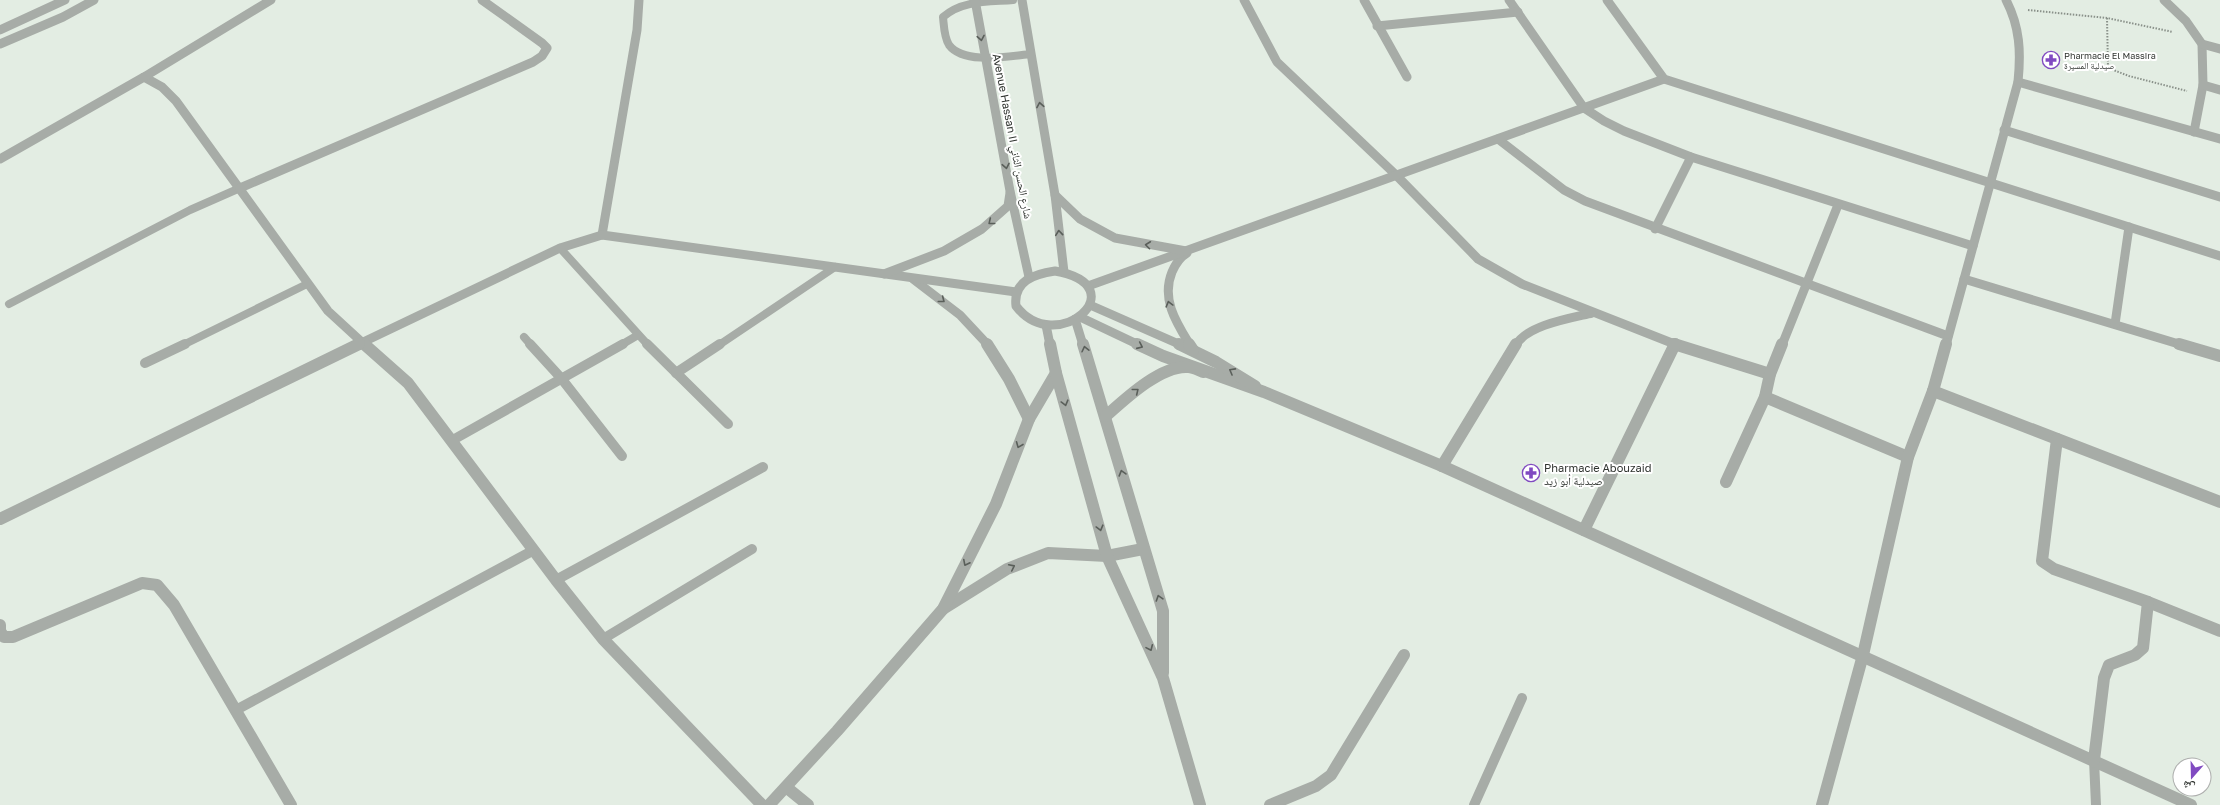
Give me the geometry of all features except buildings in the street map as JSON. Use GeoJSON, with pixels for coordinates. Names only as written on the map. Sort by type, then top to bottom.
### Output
{"type":"FeatureCollection","features":[{"type":"Feature","properties":{"kind":"street"},"geometry":{"type":"LineString","coordinates":[[0,30],[65,0]]}},
{"type":"Feature","properties":{"kind":"street"},"geometry":{"type":"LineString","coordinates":[[0,44],[63,17],[94,0]]}},
{"type":"Feature","properties":{"kind":"street"},"geometry":{"type":"LineString","coordinates":[[0,160],[144,77],[271,0]]}},
{"type":"Feature","properties":{"kind":"street"},"geometry":{"type":"LineString","coordinates":[[240,188],[526,66],[542,56],[547,48],[542,42],[482,0]]}},
{"type":"Feature","properties":{"kind":"street"},"geometry":{"type":"LineString","coordinates":[[602,235],[637,30],[639,0]]}},
{"type":"Feature","properties":{"kind":"street"},"geometry":{"type":"LineString","coordinates":[[1022,0],[1055,194],[1064,272]]}},
{"type":"Feature","properties":{"kind":"street"},"geometry":{"type":"LineString","coordinates":[[1244,0],[1277,62],[1396,175],[1478,259],[1522,284],[1592,313],[1675,344],[1770,374]]}},
{"type":"Feature","properties":{"kind":"street"},"geometry":{"type":"LineString","coordinates":[[1364,0],[1377,26],[1407,77]]}},
{"type":"Feature","properties":{"kind":"street"},"geometry":{"type":"LineString","coordinates":[[1509,0],[1584,108],[1624,131],[1691,157],[1973,246]]}},
{"type":"Feature","properties":{"kind":"street"},"geometry":{"type":"LineString","coordinates":[[1607,0],[1664,79],[2220,256]]}},
{"type":"Feature","properties":{"kind":"street"},"geometry":{"type":"LineString","coordinates":[[1822,805],[1863,655],[1908,457],[1933,391],[2018,82],[2022,55],[2020,34],[2012,9],[2006,0]]}},
{"type":"Feature","properties":{"kind":"street"},"geometry":{"type":"LineString","coordinates":[[2164,0],[2186,21],[2200,41],[2203,85],[2194,132]]}},
{"type":"Feature","properties":{"kind":"street","name":"Avenue Hassan II شارع الحسن الثاني"},"geometry":{"type":"LineString","coordinates":[[975,2],[1010,190],[1030,277]]}},
{"type":"Feature","properties":{"kind":"street"},"geometry":{"type":"LineString","coordinates":[[1377,26],[1518,12]]}},
{"type":"Feature","properties":{"kind":"street"},"geometry":{"type":"LineString","coordinates":[[2200,41],[2220,49]]}},
{"type":"Feature","properties":{"kind":"street"},"geometry":{"type":"LineString","coordinates":[[144,77],[162,87],[176,101],[240,188],[307,284],[345,330],[387,362],[408,383],[556,580],[603,638],[762,805]]}},
{"type":"Feature","properties":{"kind":"street"},"geometry":{"type":"LineString","coordinates":[[1088,286],[1664,79]]}},
{"type":"Feature","properties":{"kind":"street"},"geometry":{"type":"LineString","coordinates":[[2018,82],[2220,139]]}},
{"type":"Feature","properties":{"kind":"street"},"geometry":{"type":"LineString","coordinates":[[2203,85],[2220,90]]}},
{"type":"Feature","properties":{"kind":"street"},"geometry":{"type":"LineString","coordinates":[[2004,130],[2220,197]]}},
{"type":"Feature","properties":{"kind":"street"},"geometry":{"type":"LineString","coordinates":[[1498,139],[1564,190],[1585,201],[1806,285],[1948,336]]}},
{"type":"Feature","properties":{"kind":"street"},"geometry":{"type":"LineString","coordinates":[[1656,229],[1691,157]]}},
{"type":"Feature","properties":{"kind":"street"},"geometry":{"type":"LineString","coordinates":[[884,274],[944,250],[982,229],[1008,206],[1010,190]]}},
{"type":"Feature","properties":{"kind":"street"},"geometry":{"type":"LineString","coordinates":[[1055,194],[1080,220],[1115,238],[1186,251]]}},
{"type":"Feature","properties":{"kind":"street"},"geometry":{"type":"LineString","coordinates":[[1726,482],[1764,397],[1770,374],[1838,204]]}},
{"type":"Feature","properties":{"kind":"street"},"geometry":{"type":"LineString","coordinates":[[2115,324],[2129,227]]}},
{"type":"Feature","properties":{"kind":"street"},"geometry":{"type":"LineString","coordinates":[[0,519],[362,342],[560,248],[602,235],[1016,292]]}},
{"type":"Feature","properties":{"kind":"street"},"geometry":{"type":"LineString","coordinates":[[1194,351],[1173,318],[1166,290],[1169,277],[1182,255],[1198,246]]}},
{"type":"Feature","properties":{"kind":"street"},"geometry":{"type":"LineString","coordinates":[[1046,272],[1064,272],[1082,280],[1088,286],[1091,299],[1090,305],[1078,318],[1061,324],[1046,324],[1027,318],[1018,311],[1014,301],[1016,292],[1023,281],[1046,272]]}},
{"type":"Feature","properties":{"kind":"street"},"geometry":{"type":"LineString","coordinates":[[910,277],[965,319],[985,340],[1002,365],[1029,419]]}},
{"type":"Feature","properties":{"kind":"street"},"geometry":{"type":"LineString","coordinates":[[1964,279],[2220,356]]}},
{"type":"Feature","properties":{"kind":"street"},"geometry":{"type":"LineString","coordinates":[[1090,305],[1169,338],[1242,376],[1264,392]]}},
{"type":"Feature","properties":{"kind":"street"},"geometry":{"type":"LineString","coordinates":[[1442,466],[1519,338],[1551,322],[1592,313]]}},
{"type":"Feature","properties":{"kind":"street"},"geometry":{"type":"LineString","coordinates":[[1078,318],[1149,350],[1203,372]]}},
{"type":"Feature","properties":{"kind":"street"},"geometry":{"type":"LineString","coordinates":[[1078,318],[1143,549],[1163,611],[1163,678]]}},
{"type":"Feature","properties":{"kind":"street"},"geometry":{"type":"LineString","coordinates":[[1046,324],[1056,373],[1107,556],[1163,678],[1200,805]]}},
{"type":"Feature","properties":{"kind":"street"},"geometry":{"type":"LineString","coordinates":[[1584,530],[1675,344]]}},
{"type":"Feature","properties":{"kind":"street"},"geometry":{"type":"LineString","coordinates":[[1106,416],[1141,387],[1168,372],[1187,367],[1264,392],[1442,466],[1863,655],[2191,805]]}},
{"type":"Feature","properties":{"kind":"street"},"geometry":{"type":"LineString","coordinates":[[769,805],[943,609],[996,504],[1029,419],[1056,373]]}},
{"type":"Feature","properties":{"kind":"street"},"geometry":{"type":"LineString","coordinates":[[1933,391],[2220,502]]}},
{"type":"Feature","properties":{"kind":"street"},"geometry":{"type":"LineString","coordinates":[[1764,397],[1908,457]]}},
{"type":"Feature","properties":{"kind":"street"},"geometry":{"type":"LineString","coordinates":[[2057,439],[2042,561],[2054,569],[2148,602],[2220,631]]}},
{"type":"Feature","properties":{"kind":"street"},"geometry":{"type":"LineString","coordinates":[[943,609],[1007,569],[1048,553],[1067,552],[1107,556],[1143,549]]}},
{"type":"Feature","properties":{"kind":"street"},"geometry":{"type":"LineString","coordinates":[[0,625],[2,635],[13,637],[142,583],[152,582],[161,588],[174,605],[291,805]]}},
{"type":"Feature","properties":{"kind":"street"},"geometry":{"type":"LineString","coordinates":[[2094,760],[2104,678],[2109,666],[2135,655],[2143,648],[2148,602]]}},
{"type":"Feature","properties":{"kind":"street"},"geometry":{"type":"LineString","coordinates":[[1270,805],[1316,786],[1331,775],[1404,655]]}},
{"type":"Feature","properties":{"kind":"street"},"geometry":{"type":"LineString","coordinates":[[786,787],[808,805]]}},
{"type":"Feature","properties":{"kind":"lane"},"geometry":{"type":"LineString","coordinates":[[1013,0],[975,2],[953,8],[943,17],[948,42],[950,46],[960,52],[985,58],[1031,54]]}},
{"type":"Feature","properties":{"kind":"lane"},"geometry":{"type":"LineString","coordinates":[[9,304],[154,228],[240,188]]}},
{"type":"Feature","properties":{"kind":"lane"},"geometry":{"type":"LineString","coordinates":[[560,248],[638,335],[728,424]]}},
{"type":"Feature","properties":{"kind":"lane"},"geometry":{"type":"LineString","coordinates":[[676,373],[835,267]]}},
{"type":"Feature","properties":{"kind":"lane"},"geometry":{"type":"LineString","coordinates":[[145,363],[307,284]]}},
{"type":"Feature","properties":{"kind":"lane"},"geometry":{"type":"LineString","coordinates":[[451,441],[638,335]]}},
{"type":"Feature","properties":{"kind":"lane"},"geometry":{"type":"LineString","coordinates":[[524,337],[561,378],[622,456]]}},
{"type":"Feature","properties":{"kind":"lane"},"geometry":{"type":"LineString","coordinates":[[556,580],[763,467]]}},
{"type":"Feature","properties":{"kind":"lane"},"geometry":{"type":"LineString","coordinates":[[603,638],[752,549]]}},
{"type":"Feature","properties":{"kind":"lane"},"geometry":{"type":"LineString","coordinates":[[236,710],[534,550]]}},
{"type":"Feature","properties":{"kind":"lane"},"geometry":{"type":"LineString","coordinates":[[1474,805],[1522,698]]}},
{"type":"Feature","properties":{"kind":"lane"},"geometry":{"type":"LineString","coordinates":[[2094,760],[2096,805]]}},
{"type":"Feature","properties":{"kind":"path"},"geometry":{"type":"LineString","coordinates":[[2012,9],[2107,18],[2200,41]]}},
{"type":"Feature","properties":{"kind":"path"},"geometry":{"type":"LineString","coordinates":[[2107,18],[2108,68],[2129,76],[2201,95]]}},
{"type":"Feature","properties":{"kind":"place","name":"Pharmacie El Massira صيدلية المسيرة"},"geometry":{"type":"Point","coordinates":[2051,60]}},
{"type":"Feature","properties":{"kind":"place","name":"Pharmacie Abouzaid صيدلية أبو زيد"},"geometry":{"type":"Point","coordinates":[1531,473]}}]}
